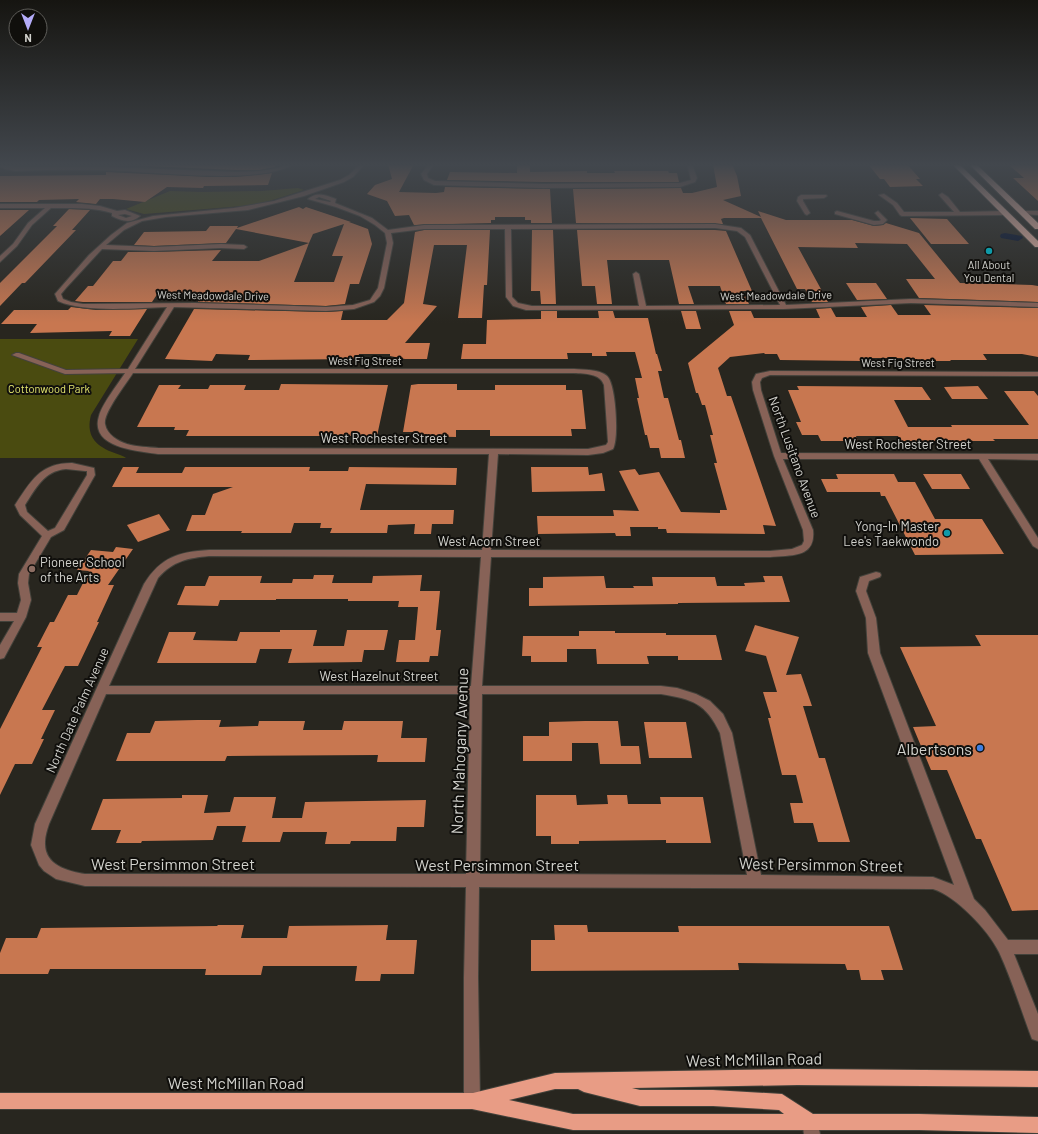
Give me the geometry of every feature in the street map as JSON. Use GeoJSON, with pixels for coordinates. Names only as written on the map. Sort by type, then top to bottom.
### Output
{"type":"FeatureCollection","features":[{"type":"Feature","properties":{"kind":"highway"},"geometry":{"type":"LineString","coordinates":[[1009,217],[1038,245]]}},
{"type":"Feature","properties":{"kind":"highway"},"geometry":{"type":"LineString","coordinates":[[1028,217],[1038,227]]}},
{"type":"Feature","properties":{"kind":"main road","name":"West McMillan Road"},"geometry":{"type":"LineString","coordinates":[[472,1101],[555,1081],[571,1080],[797,1077],[1038,1079]]}},
{"type":"Feature","properties":{"kind":"main road"},"geometry":{"type":"LineString","coordinates":[[571,1080],[640,1098],[713,1098],[782,1102],[811,1128]]}},
{"type":"Feature","properties":{"kind":"main road","name":"West McMillan Road"},"geometry":{"type":"LineString","coordinates":[[0,1101],[472,1101],[573,1122],[811,1128],[870,1123],[919,1122],[1038,1125]]}},
{"type":"Feature","properties":{"kind":"street"},"geometry":{"type":"LineString","coordinates":[[0,260],[15,245],[30,224],[38,217]]}},
{"type":"Feature","properties":{"kind":"street"},"geometry":{"type":"LineString","coordinates":[[118,217],[124,220],[134,221],[157,217]]}},
{"type":"Feature","properties":{"kind":"street"},"geometry":{"type":"LineString","coordinates":[[366,217],[371,219],[387,232],[424,227],[508,226],[715,226],[739,229],[748,236],[784,307]]}},
{"type":"Feature","properties":{"kind":"street"},"geometry":{"type":"LineString","coordinates":[[852,217],[874,223],[882,223],[884,220],[881,217]]}},
{"type":"Feature","properties":{"kind":"street"},"geometry":{"type":"LineString","coordinates":[[102,247],[121,229],[134,221]]}},
{"type":"Feature","properties":{"kind":"street","name":"West Meadowdale Drive"},"geometry":{"type":"LineString","coordinates":[[508,226],[509,297],[511,302],[515,305],[534,308],[784,307],[911,301],[1038,305]]}},
{"type":"Feature","properties":{"kind":"street","name":"West Meadowdale Drive"},"geometry":{"type":"LineString","coordinates":[[102,247],[63,286],[58,294],[60,300],[69,304],[84,306],[172,305],[326,309],[354,307],[366,304],[377,296],[381,288],[390,243],[390,237],[387,232]]}},
{"type":"Feature","properties":{"kind":"street"},"geometry":{"type":"LineString","coordinates":[[102,247],[154,249],[221,246],[244,247]]}},
{"type":"Feature","properties":{"kind":"street"},"geometry":{"type":"LineString","coordinates":[[636,274],[643,307]]}},
{"type":"Feature","properties":{"kind":"street","name":"West Rochester Street"},"geometry":{"type":"LineString","coordinates":[[172,305],[103,414],[101,424],[105,433],[113,441],[127,447],[158,451],[494,452],[588,452],[610,447]]}},
{"type":"Feature","properties":{"kind":"street","name":"West Fig Street"},"geometry":{"type":"LineString","coordinates":[[16,355],[65,372],[588,372],[600,375],[606,380],[612,442],[610,447]]}},
{"type":"Feature","properties":{"kind":"street","name":"West Fig Street"},"geometry":{"type":"LineString","coordinates":[[759,376],[770,373],[1016,372],[1038,374]]}},
{"type":"Feature","properties":{"kind":"street","name":"North Lusitano Avenue"},"geometry":{"type":"LineString","coordinates":[[759,376],[756,382],[757,390],[778,456],[808,530],[809,541],[806,547]]}},
{"type":"Feature","properties":{"kind":"street","name":"North Mahogany Avenue"},"geometry":{"type":"LineString","coordinates":[[472,1101],[472,880],[476,690],[494,452]]}},
{"type":"Feature","properties":{"kind":"street","name":"West Rochester Street"},"geometry":{"type":"LineString","coordinates":[[778,456],[1038,457]]}},
{"type":"Feature","properties":{"kind":"street"},"geometry":{"type":"LineString","coordinates":[[982,457],[1038,546]]}},
{"type":"Feature","properties":{"kind":"street"},"geometry":{"type":"LineString","coordinates":[[0,655],[21,617],[26,600],[23,583],[24,574],[47,535],[59,530],[91,475],[91,470],[84,467],[60,466],[49,469],[40,476],[20,505],[20,509],[23,513],[47,535]]}},
{"type":"Feature","properties":{"kind":"street","name":"West Acorn Street"},"geometry":{"type":"LineString","coordinates":[[172,560],[190,554],[209,553],[770,554],[794,552],[806,547]]}},
{"type":"Feature","properties":{"kind":"street","name":"North Date Palm Avenue"},"geometry":{"type":"LineString","coordinates":[[60,876],[44,862],[38,844],[42,824],[149,584],[156,573],[172,560]]}},
{"type":"Feature","properties":{"kind":"street"},"geometry":{"type":"LineString","coordinates":[[876,575],[864,579],[861,591],[871,618],[874,653],[968,903],[980,915],[1004,947],[1038,1033]]}},
{"type":"Feature","properties":{"kind":"street"},"geometry":{"type":"LineString","coordinates":[[0,617],[21,617]]}},
{"type":"Feature","properties":{"kind":"street","name":"West Hazelnut Street"},"geometry":{"type":"LineString","coordinates":[[101,690],[661,690],[683,693],[703,702],[718,716],[726,733],[755,880]]}},
{"type":"Feature","properties":{"kind":"street","name":"West Persimmon Street"},"geometry":{"type":"LineString","coordinates":[[60,876],[85,880],[755,880],[933,882],[946,887],[968,903]]}},
{"type":"Feature","properties":{"kind":"street"},"geometry":{"type":"LineString","coordinates":[[1004,947],[1038,947]]}},
{"type":"Feature","properties":{"kind":"green space","name":"Cottonwood Park"},"geometry":{"type":"Polygon","coordinates":[[[0,339],[138,339],[91,415],[90,422],[93,438],[100,446],[126,458],[0,458],[0,339]]]}},
{"type":"Feature","properties":{"kind":"building"},"geometry":{"type":"Polygon","coordinates":[[[0,217],[21,217],[0,236],[0,217]]]}},
{"type":"Feature","properties":{"kind":"building"},"geometry":{"type":"Polygon","coordinates":[[[62,217],[84,217],[72,230],[76,230],[25,283],[22,283],[0,306],[0,283],[57,226],[53,226],[62,217]]]}},
{"type":"Feature","properties":{"kind":"building"},"geometry":{"type":"Polygon","coordinates":[[[270,217],[336,217],[368,229],[372,244],[359,284],[350,284],[345,304],[326,306],[198,302],[202,294],[194,293],[158,293],[152,302],[75,301],[88,286],[93,286],[113,261],[121,261],[128,252],[221,250],[212,261],[259,261],[309,243],[236,229],[226,243],[154,246],[134,245],[144,232],[206,231],[210,226],[238,226],[237,228],[270,217]],[[344,224],[313,234],[294,282],[334,282],[343,256],[332,256],[344,224]]]}},
{"type":"Feature","properties":{"kind":"building"},"geometry":{"type":"Polygon","coordinates":[[[410,217],[552,217],[552,223],[531,223],[531,220],[525,220],[525,217],[495,217],[495,220],[491,220],[491,223],[414,225],[410,217]]]}},
{"type":"Feature","properties":{"kind":"building"},"geometry":{"type":"Polygon","coordinates":[[[575,217],[776,217],[786,220],[852,220],[874,226],[883,225],[886,223],[919,233],[960,283],[1038,286],[1038,302],[919,298],[906,279],[935,279],[907,244],[855,243],[858,248],[798,247],[828,302],[812,302],[805,289],[797,289],[761,218],[724,218],[721,219],[723,224],[576,223],[575,217]]]}},
{"type":"Feature","properties":{"kind":"building"},"geometry":{"type":"Polygon","coordinates":[[[910,218],[947,219],[969,244],[931,244],[910,218]]]}},
{"type":"Feature","properties":{"kind":"building"},"geometry":{"type":"Polygon","coordinates":[[[424,230],[490,230],[487,285],[484,285],[482,318],[458,318],[467,245],[434,245],[423,304],[437,306],[405,343],[430,343],[427,359],[405,359],[390,356],[390,354],[359,354],[358,359],[248,360],[250,355],[216,354],[212,361],[165,359],[194,309],[326,312],[343,311],[341,320],[387,320],[404,303],[415,232],[424,230]]]}},
{"type":"Feature","properties":{"kind":"building"},"geometry":{"type":"Polygon","coordinates":[[[532,230],[553,230],[556,304],[541,304],[540,291],[531,291],[532,230]]]}},
{"type":"Feature","properties":{"kind":"building"},"geometry":{"type":"Polygon","coordinates":[[[577,230],[726,231],[752,291],[743,291],[749,304],[726,304],[720,286],[688,286],[694,304],[679,304],[669,260],[607,260],[612,304],[597,304],[595,286],[582,286],[577,230]]]}},
{"type":"Feature","properties":{"kind":"building"},"geometry":{"type":"Polygon","coordinates":[[[846,283],[876,283],[887,299],[857,300],[846,283]]]}},
{"type":"Feature","properties":{"kind":"building"},"geometry":{"type":"Polygon","coordinates":[[[891,305],[898,315],[931,315],[924,305],[1038,308],[1038,357],[1022,354],[983,354],[987,360],[904,361],[902,358],[860,358],[861,361],[780,360],[777,354],[764,353],[730,357],[718,368],[727,396],[731,396],[776,526],[763,525],[765,534],[667,533],[666,529],[658,529],[658,527],[630,527],[631,536],[616,536],[615,533],[538,534],[537,516],[614,516],[613,510],[639,511],[619,471],[635,469],[639,475],[659,472],[681,512],[720,513],[720,510],[727,510],[714,463],[717,463],[710,435],[713,435],[705,405],[702,405],[698,393],[696,393],[688,363],[734,325],[729,311],[751,311],[754,318],[820,318],[816,309],[831,308],[836,317],[867,317],[861,307],[891,305]]]}},
{"type":"Feature","properties":{"kind":"building"},"geometry":{"type":"Polygon","coordinates":[[[71,307],[96,310],[147,309],[130,336],[109,336],[112,331],[30,333],[37,324],[1,324],[14,310],[68,310],[71,307]]]}},
{"type":"Feature","properties":{"kind":"building"},"geometry":{"type":"Polygon","coordinates":[[[541,311],[557,311],[557,318],[599,318],[598,311],[613,311],[615,318],[648,318],[656,354],[662,371],[658,371],[664,398],[668,398],[685,458],[661,458],[659,448],[650,448],[647,435],[645,435],[637,398],[639,398],[635,378],[642,378],[635,352],[606,352],[607,356],[592,356],[592,353],[567,353],[568,359],[461,359],[463,344],[486,344],[487,320],[541,319],[541,311]]]}},
{"type":"Feature","properties":{"kind":"building"},"geometry":{"type":"Polygon","coordinates":[[[681,311],[696,311],[701,329],[686,329],[681,311]]]}},
{"type":"Feature","properties":{"kind":"building"},"geometry":{"type":"Polygon","coordinates":[[[281,384],[388,385],[377,436],[186,436],[189,430],[174,430],[175,427],[137,427],[159,385],[181,385],[178,389],[208,389],[210,385],[246,385],[244,390],[279,390],[281,384]]]}},
{"type":"Feature","properties":{"kind":"building"},"geometry":{"type":"Polygon","coordinates":[[[457,384],[457,390],[495,390],[495,385],[566,385],[566,390],[582,390],[586,429],[571,429],[572,436],[490,436],[490,430],[456,430],[456,437],[412,436],[413,432],[403,432],[411,385],[457,384]]]}},
{"type":"Feature","properties":{"kind":"building"},"geometry":{"type":"Polygon","coordinates":[[[797,386],[922,387],[931,400],[894,400],[908,427],[952,427],[951,425],[1029,425],[1004,391],[1034,391],[1038,396],[1038,439],[993,439],[995,441],[901,441],[898,436],[856,436],[858,441],[821,441],[818,435],[802,435],[796,422],[801,422],[788,390],[799,390],[797,386]]]}},
{"type":"Feature","properties":{"kind":"building"},"geometry":{"type":"Polygon","coordinates":[[[978,386],[988,399],[952,399],[944,387],[978,386]]]}},
{"type":"Feature","properties":{"kind":"building"},"geometry":{"type":"Polygon","coordinates":[[[123,467],[139,467],[136,473],[182,473],[185,467],[310,467],[309,471],[348,471],[349,467],[457,468],[456,485],[366,484],[360,510],[454,510],[453,524],[432,524],[431,534],[414,534],[415,524],[388,525],[387,533],[330,533],[332,528],[320,528],[321,523],[294,523],[291,533],[186,531],[192,515],[205,515],[213,494],[233,487],[112,487],[123,467]]]}},
{"type":"Feature","properties":{"kind":"building"},"geometry":{"type":"Polygon","coordinates":[[[531,467],[588,467],[589,475],[602,473],[605,491],[532,492],[531,467]]]}},
{"type":"Feature","properties":{"kind":"building"},"geometry":{"type":"Polygon","coordinates":[[[836,474],[894,474],[898,482],[915,482],[935,519],[982,519],[1004,554],[915,555],[885,496],[881,496],[880,492],[827,492],[821,479],[838,479],[836,474]]]}},
{"type":"Feature","properties":{"kind":"building"},"geometry":{"type":"Polygon","coordinates":[[[923,474],[961,474],[970,489],[932,489],[923,474]]]}},
{"type":"Feature","properties":{"kind":"building"},"geometry":{"type":"Polygon","coordinates":[[[159,514],[170,530],[138,542],[127,525],[159,514]]]}},
{"type":"Feature","properties":{"kind":"building"},"geometry":{"type":"Polygon","coordinates":[[[116,547],[133,549],[108,585],[114,585],[97,622],[99,622],[78,666],[65,666],[42,710],[55,710],[41,739],[44,739],[32,764],[15,764],[0,795],[0,729],[42,647],[37,647],[50,622],[54,622],[68,595],[77,595],[89,571],[77,570],[91,550],[113,552],[116,547]]]}},
{"type":"Feature","properties":{"kind":"building"},"geometry":{"type":"Polygon","coordinates":[[[314,575],[334,575],[332,583],[372,583],[373,576],[422,575],[420,591],[440,591],[436,630],[441,630],[438,656],[430,656],[429,662],[396,662],[399,640],[415,640],[418,607],[398,607],[399,601],[348,601],[348,599],[220,600],[218,606],[177,605],[185,586],[205,586],[209,576],[262,576],[260,583],[292,583],[293,579],[313,579],[314,575]]]}},
{"type":"Feature","properties":{"kind":"building"},"geometry":{"type":"Polygon","coordinates":[[[604,576],[606,588],[634,588],[633,586],[653,586],[652,577],[715,577],[717,586],[745,586],[744,583],[765,582],[763,576],[782,576],[790,602],[529,606],[529,588],[543,588],[543,577],[604,576]]]}},
{"type":"Feature","properties":{"kind":"building"},"geometry":{"type":"Polygon","coordinates":[[[755,625],[799,637],[786,675],[801,674],[812,706],[803,706],[819,758],[825,758],[850,842],[818,842],[813,823],[794,823],[790,803],[803,803],[796,775],[782,775],[768,718],[771,718],[763,692],[777,692],[766,656],[745,651],[755,625]]]}},
{"type":"Feature","properties":{"kind":"building"},"geometry":{"type":"Polygon","coordinates":[[[280,630],[317,630],[313,646],[344,646],[347,630],[388,630],[384,650],[364,650],[362,662],[288,663],[292,649],[260,649],[256,663],[157,663],[169,632],[196,632],[193,640],[237,641],[240,632],[280,632],[280,630]]]}},
{"type":"Feature","properties":{"kind":"building"},"geometry":{"type":"Polygon","coordinates":[[[579,631],[666,633],[666,635],[716,635],[722,660],[678,660],[678,656],[647,656],[649,664],[597,664],[596,649],[567,649],[567,662],[531,662],[531,656],[522,656],[523,636],[579,636],[579,631]]]}},
{"type":"Feature","properties":{"kind":"building","name":"Albertsons"},"geometry":{"type":"Polygon","coordinates":[[[975,635],[1038,635],[1038,910],[1012,911],[981,839],[976,839],[947,770],[931,770],[913,727],[936,726],[900,647],[981,646],[975,635]]]}},
{"type":"Feature","properties":{"kind":"building"},"geometry":{"type":"Polygon","coordinates":[[[221,720],[219,727],[258,726],[259,721],[305,721],[303,730],[342,730],[344,721],[403,721],[401,738],[427,738],[425,762],[377,762],[378,755],[227,756],[225,761],[116,761],[127,733],[150,733],[155,721],[221,720]]]}},
{"type":"Feature","properties":{"kind":"building"},"geometry":{"type":"Polygon","coordinates":[[[618,721],[621,746],[639,746],[641,764],[600,764],[598,743],[572,743],[572,761],[523,761],[523,736],[549,736],[549,722],[618,721]]]}},
{"type":"Feature","properties":{"kind":"building"},"geometry":{"type":"Polygon","coordinates":[[[644,722],[686,722],[692,758],[649,758],[644,722]]]}},
{"type":"Feature","properties":{"kind":"building"},"geometry":{"type":"Polygon","coordinates":[[[182,795],[208,795],[204,813],[230,812],[234,797],[276,797],[272,818],[302,818],[305,802],[426,800],[424,827],[397,827],[396,841],[351,841],[350,844],[325,844],[327,832],[283,832],[280,842],[242,842],[246,826],[217,826],[213,840],[142,841],[141,843],[116,843],[121,830],[91,830],[103,799],[182,798],[182,795]]]}},
{"type":"Feature","properties":{"kind":"building"},"geometry":{"type":"Polygon","coordinates":[[[536,795],[576,795],[577,805],[608,804],[607,795],[627,795],[628,804],[661,804],[660,797],[703,797],[711,843],[666,843],[666,840],[579,841],[579,844],[551,844],[551,836],[536,836],[536,795]]]}},
{"type":"Feature","properties":{"kind":"building"},"geometry":{"type":"Polygon","coordinates":[[[244,925],[241,938],[287,938],[289,926],[388,925],[386,940],[417,940],[414,974],[381,974],[380,981],[355,981],[357,966],[263,966],[261,975],[205,975],[206,969],[50,969],[48,974],[0,974],[0,953],[6,938],[37,938],[41,928],[244,925]]]}},
{"type":"Feature","properties":{"kind":"building"},"geometry":{"type":"Polygon","coordinates":[[[554,925],[587,925],[588,932],[679,932],[678,926],[889,926],[903,970],[881,970],[884,980],[861,980],[859,970],[847,970],[845,964],[738,963],[739,970],[531,971],[531,940],[555,940],[554,925]]]}},
{"type":"Feature","properties":{"kind":"waterway"},"geometry":{"type":"LineString","coordinates":[[1005,236],[1018,238]]}},
{"type":"Feature","properties":{"kind":"place","name":"All About You Dental"},"geometry":{"type":"Point","coordinates":[989,251]}},
{"type":"Feature","properties":{"kind":"place","name":"Yong-In Master Lee's Taekwondo"},"geometry":{"type":"Point","coordinates":[947,533]}},
{"type":"Feature","properties":{"kind":"place","name":"Pioneer School of the Arts"},"geometry":{"type":"Point","coordinates":[32,569]}},
{"type":"Feature","properties":{"kind":"place","name":"Albertsons"},"geometry":{"type":"Point","coordinates":[980,748]}}]}
